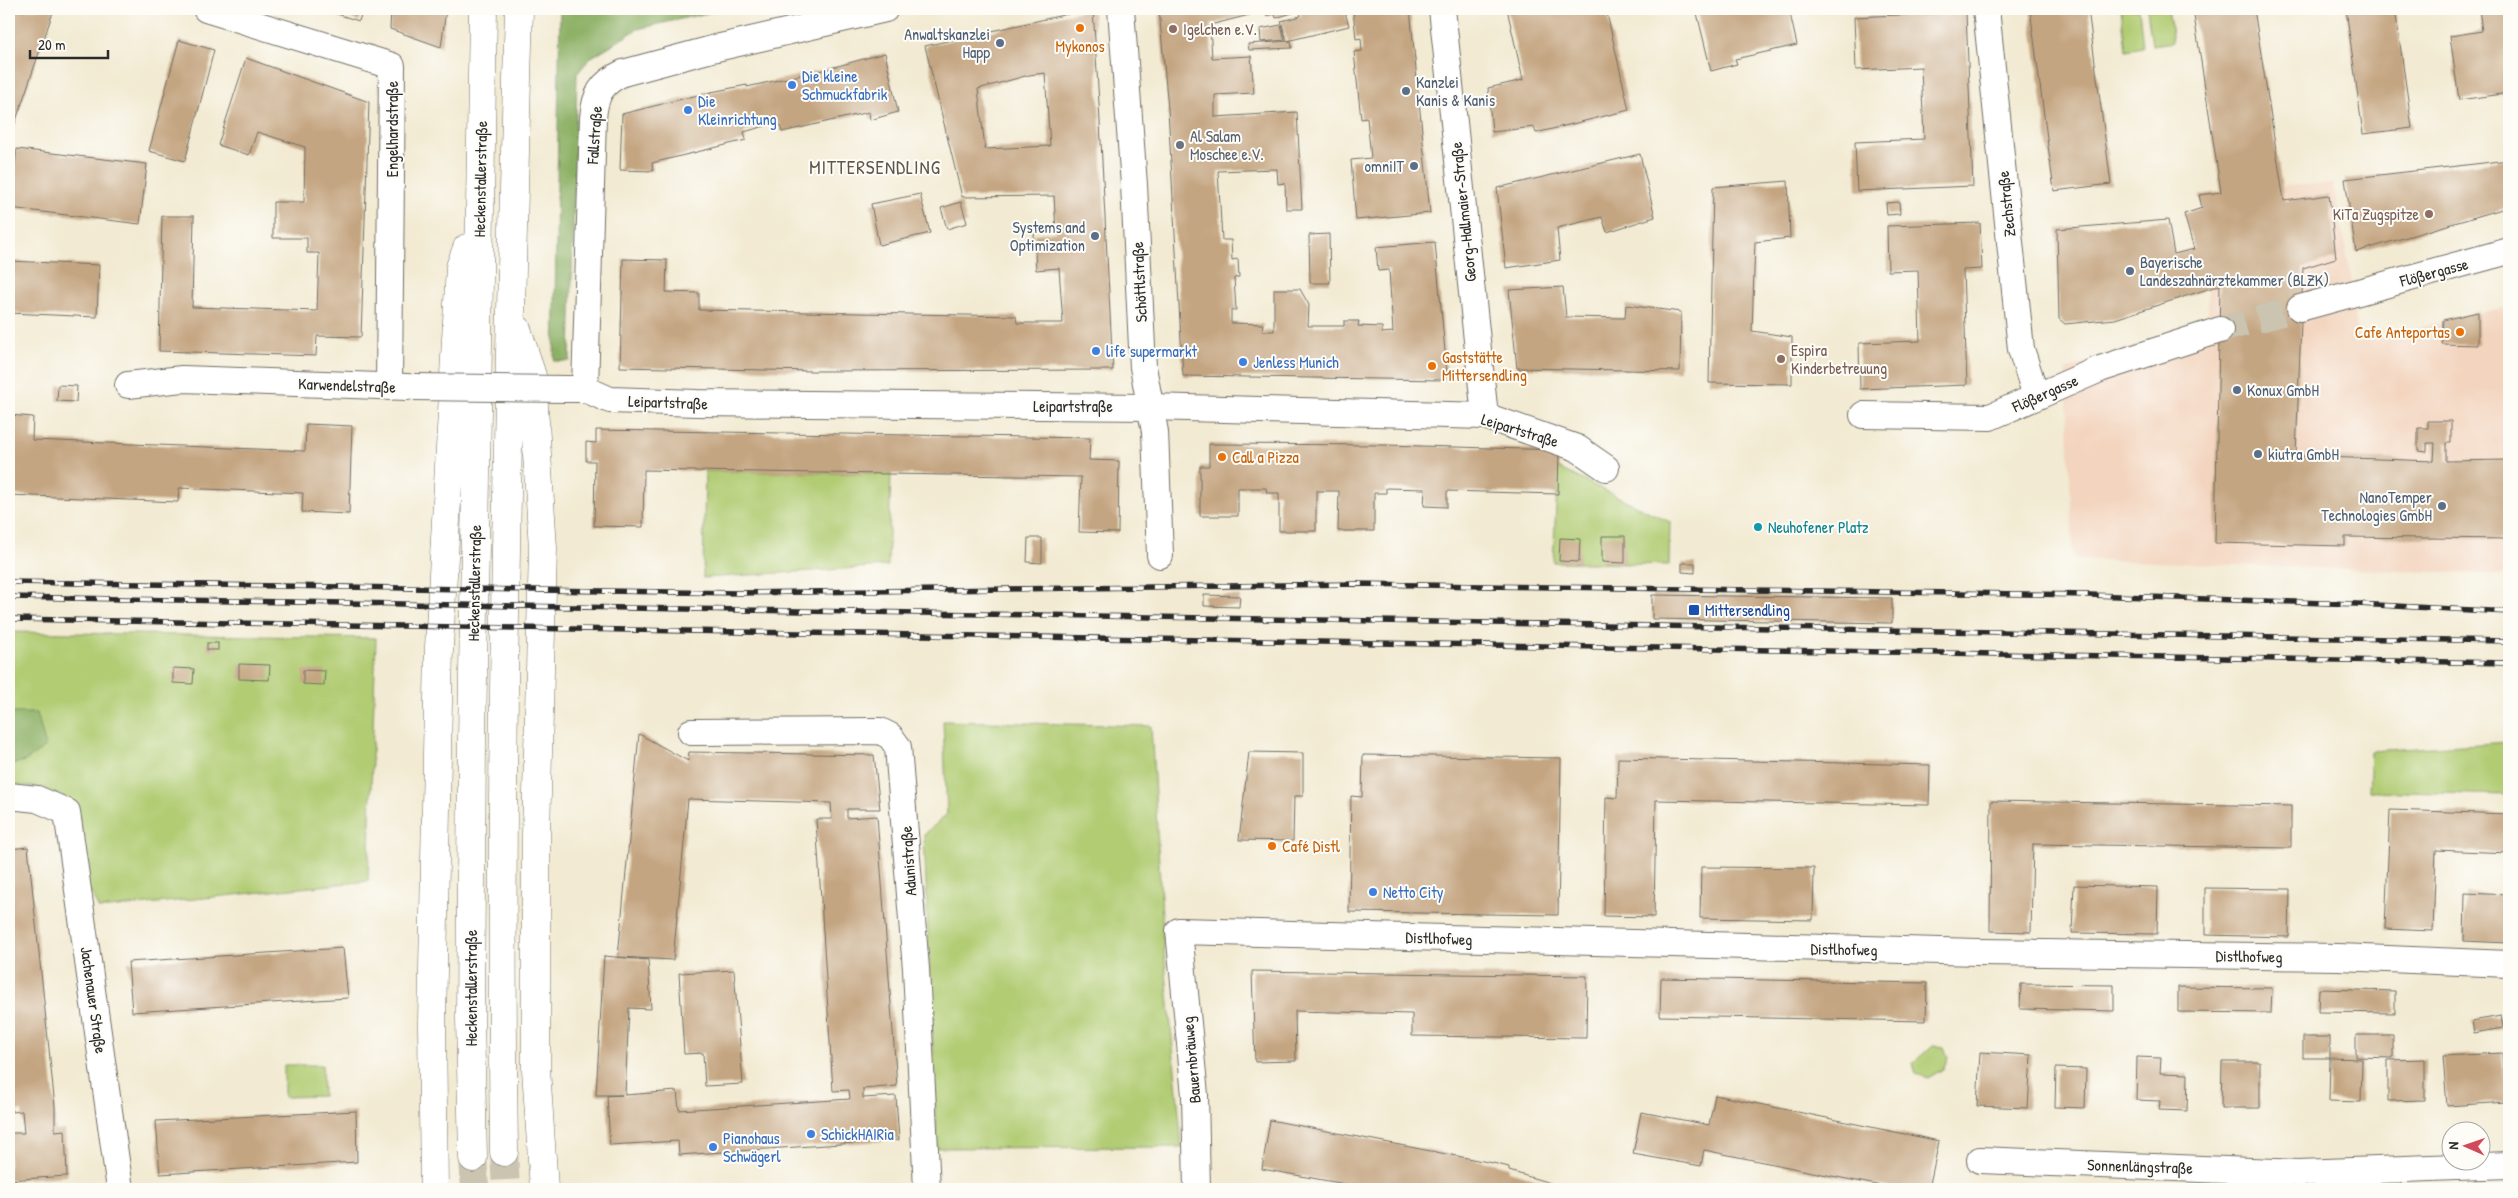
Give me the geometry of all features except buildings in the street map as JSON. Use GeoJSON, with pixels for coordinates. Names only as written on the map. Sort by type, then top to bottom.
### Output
{"type":"FeatureCollection","features":[{"type":"Feature","properties":{"kind":"highway","name":"Heckenstallerstraße"},"geometry":{"type":"LineString","coordinates":[[473,1158],[470,1018],[483,9]]}},
{"type":"Feature","properties":{"kind":"highway","name":"Heckenstallerstraße"},"geometry":{"type":"LineString","coordinates":[[504,1152],[503,739],[510,309],[519,9]]}},
{"type":"Feature","properties":{"kind":"highway"},"geometry":{"type":"LineString","coordinates":[[434,1189],[432,1024],[440,647],[460,267],[479,222]]}},
{"type":"Feature","properties":{"kind":"highway"},"geometry":{"type":"LineString","coordinates":[[510,309],[532,376],[544,548],[536,835],[536,1069],[544,1189]]}},
{"type":"Feature","properties":{"kind":"street","name":"Engelhardstraße"},"geometry":{"type":"LineString","coordinates":[[206,9],[392,66],[402,387]]}},
{"type":"Feature","properties":{"kind":"street","name":"Fallstraße"},"geometry":{"type":"LineString","coordinates":[[576,389],[593,118],[598,91],[611,79],[623,73],[712,49],[885,9]]}},
{"type":"Feature","properties":{"kind":"street","name":"Schöttlstraße"},"geometry":{"type":"LineString","coordinates":[[1121,9],[1134,185],[1143,367],[1155,432],[1160,555]]}},
{"type":"Feature","properties":{"kind":"street","name":"Georg-Hallmaier-Straße"},"geometry":{"type":"LineString","coordinates":[[1442,9],[1485,416]]}},
{"type":"Feature","properties":{"kind":"street","name":"Zechstraße"},"geometry":{"type":"LineString","coordinates":[[1986,9],[2021,349],[2036,396]]}},
{"type":"Feature","properties":{"kind":"street","name":"Flößergasse"},"geometry":{"type":"LineString","coordinates":[[2300,308],[2509,251]]}},
{"type":"Feature","properties":{"kind":"street","name":"Flößergasse"},"geometry":{"type":"LineString","coordinates":[[1863,415],[1980,418],[1998,414],[2100,369],[2220,330]]}},
{"type":"Feature","properties":{"kind":"street","name":"Karwendelstraße"},"geometry":{"type":"LineString","coordinates":[[128,385],[182,379],[402,387],[576,389]]}},
{"type":"Feature","properties":{"kind":"street","name":"Leipartstraße"},"geometry":{"type":"LineString","coordinates":[[576,389],[610,400],[697,403],[1151,406],[1485,416],[1577,448],[1606,468]]}},
{"type":"Feature","properties":{"kind":"street","name":"Adunistraße"},"geometry":{"type":"LineString","coordinates":[[691,732],[880,731],[890,736],[898,746],[916,969],[927,1189]]}},
{"type":"Feature","properties":{"kind":"street","name":"Jachenauer Straße"},"geometry":{"type":"LineString","coordinates":[[9,796],[37,799],[67,812],[120,1189]]}},
{"type":"Feature","properties":{"kind":"street","name":"Distlhofweg"},"geometry":{"type":"LineString","coordinates":[[1178,931],[1968,952],[2339,957],[2509,964]]}},
{"type":"Feature","properties":{"kind":"street","name":"Bauernbräuweg"},"geometry":{"type":"LineString","coordinates":[[1178,931],[1195,1095],[1198,1189]]}},
{"type":"Feature","properties":{"kind":"street","name":"Sonnenlängstraße"},"geometry":{"type":"LineString","coordinates":[[1980,1160],[2299,1181],[2509,1165]]}},
{"type":"Feature","properties":{"kind":"shaded area"},"geometry":{"type":"Polygon","coordinates":[[[2333,184],[2352,283],[2358,342],[2509,306],[2509,575],[2073,559],[2066,370],[2208,322],[2208,288],[2184,214],[2202,208],[2199,195],[2282,186],[2333,184]]]}},
{"type":"Feature","properties":{"kind":"green space"},"geometry":{"type":"Polygon","coordinates":[[[560,9],[724,9],[638,29],[590,58],[577,74],[570,361],[554,361],[560,9]]]}},
{"type":"Feature","properties":{"kind":"green space"},"geometry":{"type":"Polygon","coordinates":[[[2121,9],[2139,9],[2143,47],[2126,50],[2121,9]]]}},
{"type":"Feature","properties":{"kind":"green space"},"geometry":{"type":"Polygon","coordinates":[[[2147,9],[2168,9],[2173,42],[2152,45],[2147,9]]]}},
{"type":"Feature","properties":{"kind":"green space"},"geometry":{"type":"Polygon","coordinates":[[[1558,468],[1670,522],[1669,565],[1553,562],[1558,468]]]}},
{"type":"Feature","properties":{"kind":"green space"},"geometry":{"type":"Polygon","coordinates":[[[705,471],[891,474],[888,566],[703,578],[705,471]]]}},
{"type":"Feature","properties":{"kind":"green space"},"geometry":{"type":"Polygon","coordinates":[[[9,632],[376,638],[368,881],[99,909],[88,888],[81,824],[75,802],[43,788],[9,784],[9,632]]]}},
{"type":"Feature","properties":{"kind":"green space"},"geometry":{"type":"Polygon","coordinates":[[[9,713],[37,713],[46,747],[25,761],[9,765],[9,713]]]}},
{"type":"Feature","properties":{"kind":"green space"},"geometry":{"type":"Polygon","coordinates":[[[943,721],[1151,726],[1164,950],[1182,1147],[937,1148],[924,835],[947,814],[943,721]]]}},
{"type":"Feature","properties":{"kind":"green space"},"geometry":{"type":"Polygon","coordinates":[[[2509,742],[2509,795],[2369,791],[2371,751],[2509,742]]]}},
{"type":"Feature","properties":{"kind":"green space"},"geometry":{"type":"Polygon","coordinates":[[[1933,1045],[1944,1047],[1948,1058],[1943,1069],[1928,1078],[1916,1074],[1913,1063],[1933,1045]]]}},
{"type":"Feature","properties":{"kind":"green space"},"geometry":{"type":"Polygon","coordinates":[[[284,1065],[322,1065],[323,1096],[284,1097],[284,1065]]]}},
{"type":"Feature","properties":{"kind":"tunnel"},"geometry":{"type":"LineString","coordinates":[[2220,330],[2300,308]]}},
{"type":"Feature","properties":{"kind":"tunnel"},"geometry":{"type":"LineString","coordinates":[[504,1152],[506,1189]]}},
{"type":"Feature","properties":{"kind":"tunnel"},"geometry":{"type":"LineString","coordinates":[[473,1158],[475,1189]]}},
{"type":"Feature","properties":{"kind":"railway"},"geometry":{"type":"LineString","coordinates":[[9,582],[740,593],[1357,584],[2089,595],[2357,604],[2509,612]]}},
{"type":"Feature","properties":{"kind":"railway"},"geometry":{"type":"LineString","coordinates":[[9,597],[2509,641]]}},
{"type":"Feature","properties":{"kind":"railway"},"geometry":{"type":"LineString","coordinates":[[9,619],[2509,663]]}},
{"type":"Feature","properties":{"kind":"place","name":"Mykonos"},"geometry":{"type":"Point","coordinates":[1080,28]}},
{"type":"Feature","properties":{"kind":"place","name":"Igelchen e.V."},"geometry":{"type":"Point","coordinates":[1173,29]}},
{"type":"Feature","properties":{"kind":"place","name":"Anwaltskanzlei Happ"},"geometry":{"type":"Point","coordinates":[1000,43]}},
{"type":"Feature","properties":{"kind":"place","name":"Die kleine Schmuckfabrik"},"geometry":{"type":"Point","coordinates":[792,85]}},
{"type":"Feature","properties":{"kind":"place","name":"Kanzlei Kanis & Kanis"},"geometry":{"type":"Point","coordinates":[1406,91]}},
{"type":"Feature","properties":{"kind":"place","name":"Die Kleinrichtung"},"geometry":{"type":"Point","coordinates":[688,110]}},
{"type":"Feature","properties":{"kind":"place","name":"Al Salam Moschee e.V."},"geometry":{"type":"Point","coordinates":[1180,145]}},
{"type":"Feature","properties":{"kind":"place","name":"omniIT"},"geometry":{"type":"Point","coordinates":[1414,166]}},
{"type":"Feature","properties":{"kind":"place","name":"KiTa Zugspitze"},"geometry":{"type":"Point","coordinates":[2429,214]}},
{"type":"Feature","properties":{"kind":"place","name":"Systems and Optimization"},"geometry":{"type":"Point","coordinates":[1095,236]}},
{"type":"Feature","properties":{"kind":"place","name":"Bayerische Landeszahnärztekammer (BLZK)"},"geometry":{"type":"Point","coordinates":[2130,271]}},
{"type":"Feature","properties":{"kind":"place","name":"Cafe Anteportas"},"geometry":{"type":"Point","coordinates":[2460,332]}},
{"type":"Feature","properties":{"kind":"place","name":"life supermarkt"},"geometry":{"type":"Point","coordinates":[1096,351]}},
{"type":"Feature","properties":{"kind":"place","name":"Espira Kinderbetreuung"},"geometry":{"type":"Point","coordinates":[1781,359]}},
{"type":"Feature","properties":{"kind":"place","name":"Jenless Munich"},"geometry":{"type":"Point","coordinates":[1243,362]}},
{"type":"Feature","properties":{"kind":"place","name":"Gaststätte Mittersendling"},"geometry":{"type":"Point","coordinates":[1432,366]}},
{"type":"Feature","properties":{"kind":"place","name":"Konux GmbH"},"geometry":{"type":"Point","coordinates":[2237,390]}},
{"type":"Feature","properties":{"kind":"place","name":"kiutra GmbH"},"geometry":{"type":"Point","coordinates":[2258,454]}},
{"type":"Feature","properties":{"kind":"place","name":"Call a Pizza"},"geometry":{"type":"Point","coordinates":[1222,457]}},
{"type":"Feature","properties":{"kind":"place","name":"NanoTemper Technologies GmbH"},"geometry":{"type":"Point","coordinates":[2442,506]}},
{"type":"Feature","properties":{"kind":"place","name":"Neuhofener Platz"},"geometry":{"type":"Point","coordinates":[1758,527]}},
{"type":"Feature","properties":{"kind":"place","name":"Mittersendling"},"geometry":{"type":"Point","coordinates":[1694,610]}},
{"type":"Feature","properties":{"kind":"place","name":"Café Distl"},"geometry":{"type":"Point","coordinates":[1272,846]}},
{"type":"Feature","properties":{"kind":"place","name":"Netto City"},"geometry":{"type":"Point","coordinates":[1373,892]}},
{"type":"Feature","properties":{"kind":"place","name":"SchickHAIRia"},"geometry":{"type":"Point","coordinates":[811,1134]}},
{"type":"Feature","properties":{"kind":"place","name":"Pianohaus Schwägerl"},"geometry":{"type":"Point","coordinates":[713,1147]}},
{"type":"Feature","properties":{"kind":"district","name":"MITTERSENDLING"},"geometry":{"type":"Point","coordinates":[875,167]}}]}
